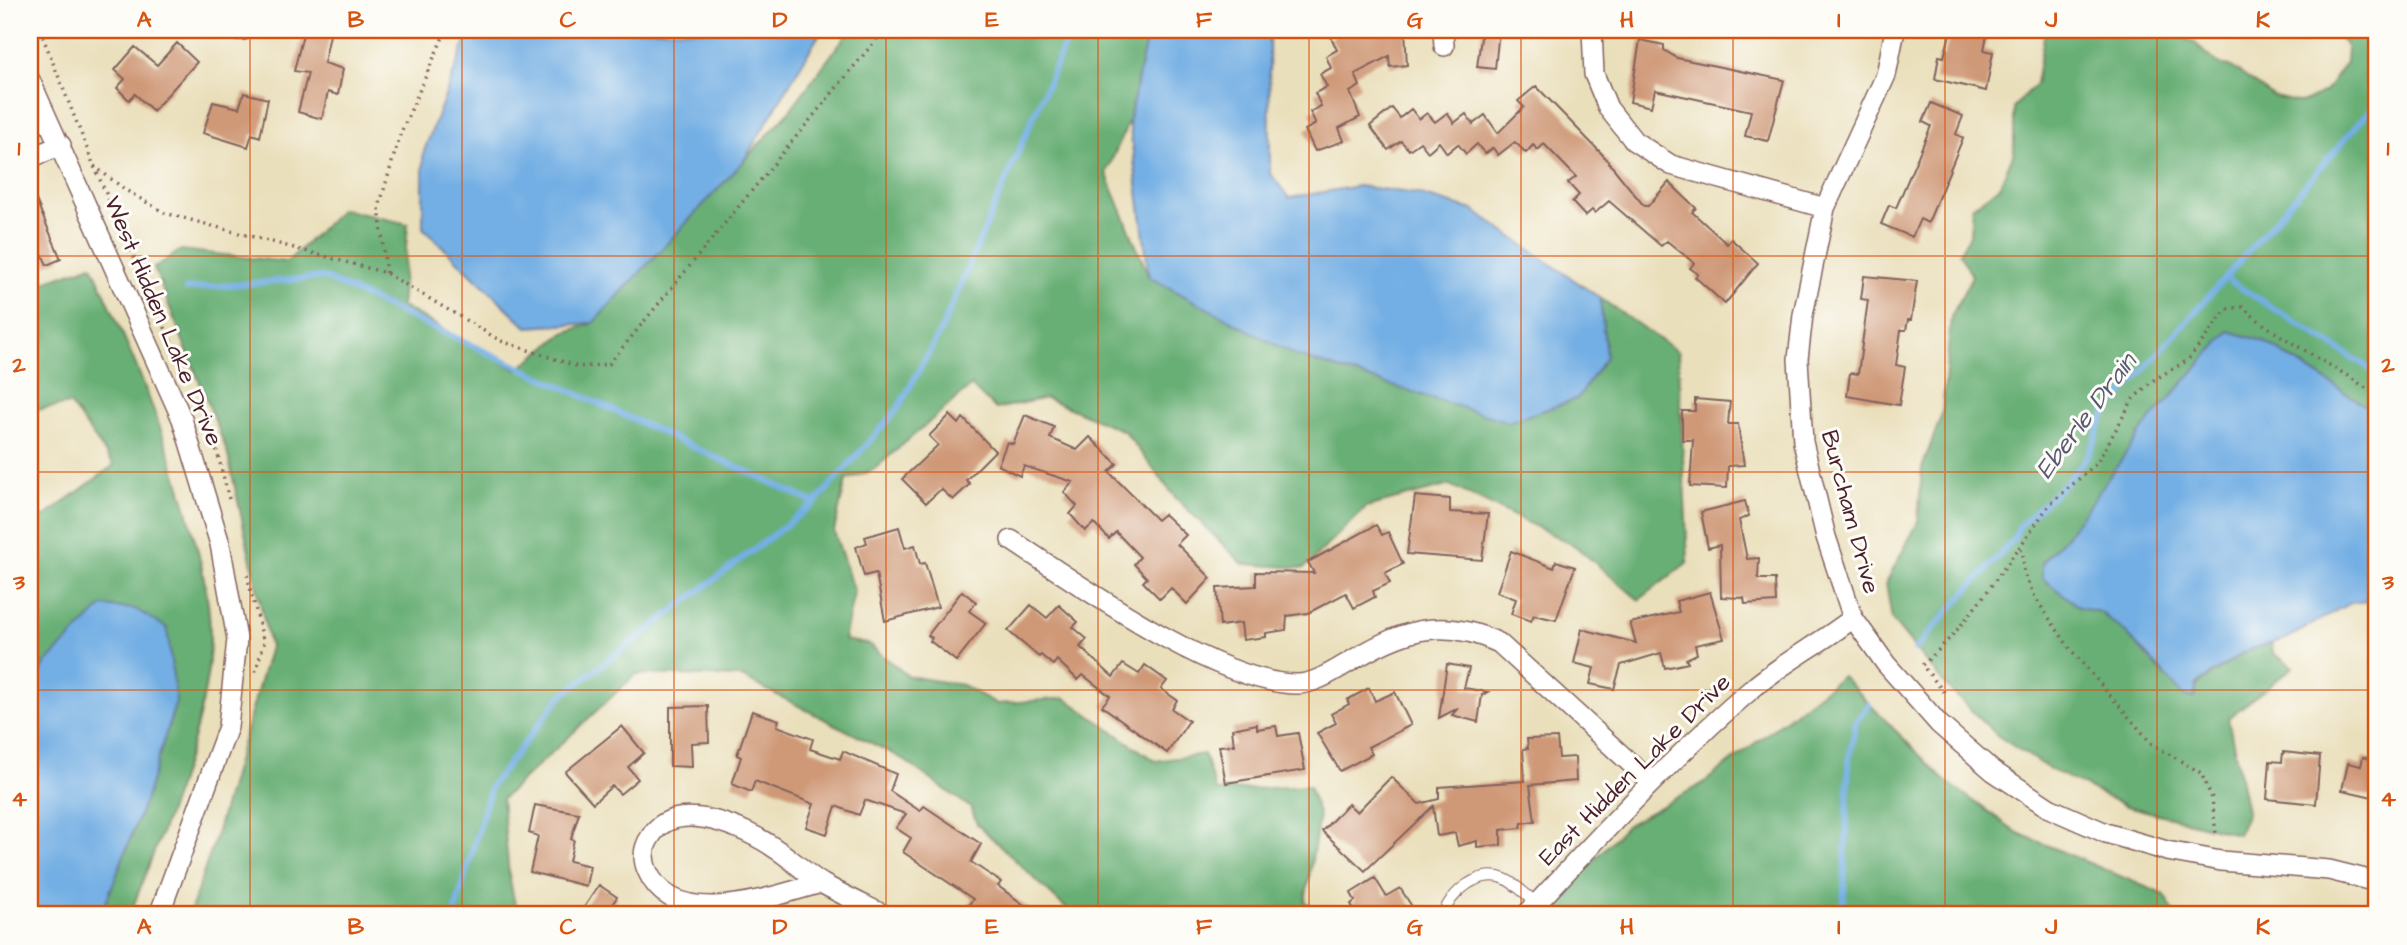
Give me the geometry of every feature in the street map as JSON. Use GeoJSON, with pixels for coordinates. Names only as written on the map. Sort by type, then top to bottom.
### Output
{"type":"FeatureCollection","features":[{"type":"Feature","properties":{"kind":"street"},"geometry":{"type":"LineString","coordinates":[[1592,30],[1594,74],[1608,108],[1634,141],[1671,165],[1825,208]]}},
{"type":"Feature","properties":{"kind":"street","name":"Burcham Drive"},"geometry":{"type":"LineString","coordinates":[[1895,30],[1886,75],[1825,208],[1802,315],[1798,359],[1798,398],[1803,442],[1826,537],[1853,618],[1892,672],[1939,724],[2010,784],[2049,808],[2106,833],[2167,851],[2221,861],[2329,870],[2377,882]]}},
{"type":"Feature","properties":{"kind":"street","name":"West Hidden Lake Drive"},"geometry":{"type":"LineString","coordinates":[[30,80],[181,419],[208,500],[229,589],[237,639],[228,727],[159,915]]}},
{"type":"Feature","properties":{"kind":"street"},"geometry":{"type":"LineString","coordinates":[[30,158],[61,145]]}},
{"type":"Feature","properties":{"kind":"street"},"geometry":{"type":"LineString","coordinates":[[1011,540],[1113,607],[1210,659],[1260,677],[1299,684],[1327,675],[1374,646],[1413,631],[1444,627],[1473,631],[1499,643],[1651,782]]}},
{"type":"Feature","properties":{"kind":"street","name":"East Hidden Lake Drive"},"geometry":{"type":"LineString","coordinates":[[1531,909],[1651,782],[1755,687],[1853,618]]}},
{"type":"Feature","properties":{"kind":"street"},"geometry":{"type":"LineString","coordinates":[[821,883],[729,905],[692,905],[660,892],[644,864],[645,846],[653,832],[667,822],[685,817],[713,820],[741,829],[776,848],[821,883],[884,915]]}},
{"type":"Feature","properties":{"kind":"lane"},"geometry":{"type":"LineString","coordinates":[[1443,915],[1450,897],[1476,881],[1493,877],[1504,879],[1531,909]]}},
{"type":"Feature","properties":{"kind":"path"},"geometry":{"type":"LineString","coordinates":[[386,273],[379,207],[400,135],[446,30]]}},
{"type":"Feature","properties":{"kind":"path"},"geometry":{"type":"LineString","coordinates":[[94,166],[164,213],[386,273],[501,341],[579,367],[609,364],[884,30]]}},
{"type":"Feature","properties":{"kind":"path"},"geometry":{"type":"LineString","coordinates":[[1944,692],[1922,665],[1954,635],[2044,517],[2049,506],[2097,463],[2133,399],[2152,381],[2188,360],[2227,309],[2243,307],[2261,324],[2348,374],[2377,396]]}},
{"type":"Feature","properties":{"kind":"path"},"geometry":{"type":"LineString","coordinates":[[2018,548],[2023,551],[2024,574],[2036,599],[2071,650],[2152,744],[2168,751],[2201,774],[2212,797],[2216,834]]}},
{"type":"Feature","properties":{"kind":"green space"},"geometry":{"type":"Polygon","coordinates":[[[850,30],[1148,30],[1129,121],[1106,173],[1149,277],[1508,422],[1577,399],[1606,357],[1600,298],[1678,352],[1688,562],[1639,600],[1574,545],[1450,485],[1366,507],[1304,568],[1243,564],[1175,497],[1124,431],[1046,398],[996,409],[971,386],[873,470],[846,480],[834,531],[854,592],[844,640],[868,644],[908,676],[962,685],[997,704],[1065,698],[1155,761],[1204,754],[1216,791],[1309,786],[1319,816],[1305,902],[1327,915],[1073,915],[977,824],[971,808],[901,758],[742,677],[636,674],[502,799],[509,875],[517,915],[189,915],[213,845],[270,647],[227,451],[154,268],[181,250],[287,262],[342,209],[408,224],[401,306],[517,370],[564,333],[593,323],[787,114],[850,30]]]}},
{"type":"Feature","properties":{"kind":"green space"},"geometry":{"type":"Polygon","coordinates":[[[2045,30],[2165,30],[2194,42],[2218,64],[2230,66],[2274,97],[2302,103],[2325,92],[2346,62],[2347,48],[2336,33],[2313,36],[2303,43],[2293,30],[2377,30],[2377,413],[2263,341],[2072,529],[2042,563],[2079,607],[2100,612],[2126,633],[2184,696],[2194,698],[2197,685],[2247,650],[2272,644],[2273,653],[2293,667],[2228,718],[2247,812],[2238,834],[2126,806],[2049,769],[1998,736],[1946,686],[1892,620],[1886,583],[1918,522],[1922,468],[1942,414],[1951,317],[1972,276],[1959,253],[1970,235],[1972,207],[1999,187],[2014,153],[2014,107],[2036,84],[2045,30]]]}},
{"type":"Feature","properties":{"kind":"green space"},"geometry":{"type":"Polygon","coordinates":[[[92,265],[144,384],[177,476],[206,587],[210,636],[208,669],[193,740],[130,915],[101,915],[146,798],[176,701],[46,663],[30,690],[30,514],[44,517],[114,465],[70,404],[30,411],[30,287],[92,265]]]}},
{"type":"Feature","properties":{"kind":"green space"},"geometry":{"type":"Polygon","coordinates":[[[1842,676],[1943,779],[2018,833],[2165,895],[2175,915],[1542,915],[1627,825],[1702,784],[1842,676]]]}},
{"type":"Feature","properties":{"kind":"water"},"geometry":{"type":"Polygon","coordinates":[[[470,30],[822,30],[743,162],[593,323],[527,327],[423,228],[423,154],[470,30]]]}},
{"type":"Feature","properties":{"kind":"water"},"geometry":{"type":"Polygon","coordinates":[[[1148,30],[1269,30],[1270,173],[1289,198],[1358,186],[1417,194],[1473,210],[1600,298],[1606,357],[1577,399],[1508,422],[1297,356],[1149,277],[1129,121],[1148,30]]]}},
{"type":"Feature","properties":{"kind":"water"},"geometry":{"type":"Polygon","coordinates":[[[2229,331],[2263,341],[2377,413],[2377,600],[2350,603],[2286,639],[2247,650],[2197,684],[2194,698],[2184,696],[2126,633],[2100,612],[2079,607],[2042,578],[2042,563],[2072,529],[2146,425],[2229,331]]]}},
{"type":"Feature","properties":{"kind":"water"},"geometry":{"type":"Polygon","coordinates":[[[102,606],[135,609],[167,628],[176,701],[146,798],[101,915],[30,915],[30,690],[46,663],[102,606]]]}},
{"type":"Feature","properties":{"kind":"building"},"geometry":{"type":"Polygon","coordinates":[[[304,30],[331,30],[324,63],[343,69],[338,95],[328,92],[322,119],[298,112],[308,73],[294,71],[304,30]]]}},
{"type":"Feature","properties":{"kind":"building"},"geometry":{"type":"Polygon","coordinates":[[[1350,30],[1405,30],[1407,65],[1390,67],[1389,56],[1355,74],[1360,86],[1350,92],[1360,117],[1339,128],[1344,141],[1315,151],[1305,130],[1316,124],[1310,112],[1321,106],[1315,93],[1327,87],[1320,74],[1331,68],[1326,56],[1337,50],[1331,37],[1350,30]]]}},
{"type":"Feature","properties":{"kind":"building"},"geometry":{"type":"Polygon","coordinates":[[[1482,30],[1499,30],[1495,69],[1477,67],[1482,30]]]}},
{"type":"Feature","properties":{"kind":"building"},"geometry":{"type":"Polygon","coordinates":[[[1951,30],[1988,30],[1984,50],[1993,52],[1986,91],[1935,79],[1939,56],[1944,57],[1951,30]]]}},
{"type":"Feature","properties":{"kind":"building"},"geometry":{"type":"Polygon","coordinates":[[[1640,40],[1664,45],[1664,50],[1677,58],[1784,80],[1768,141],[1745,136],[1751,111],[1655,90],[1651,107],[1630,102],[1640,40]]]}},
{"type":"Feature","properties":{"kind":"building"},"geometry":{"type":"Polygon","coordinates":[[[177,43],[197,62],[153,111],[135,94],[129,100],[117,88],[125,79],[115,70],[135,47],[157,65],[177,43]]]}},
{"type":"Feature","properties":{"kind":"building"},"geometry":{"type":"Polygon","coordinates":[[[1536,86],[1602,154],[1644,206],[1648,206],[1669,182],[1696,208],[1692,212],[1727,244],[1731,239],[1758,263],[1725,304],[1695,277],[1698,274],[1690,268],[1694,263],[1667,241],[1661,246],[1609,201],[1595,213],[1592,210],[1585,216],[1572,202],[1579,195],[1568,183],[1576,177],[1544,144],[1538,150],[1533,145],[1526,153],[1515,142],[1498,155],[1493,148],[1485,154],[1477,144],[1466,154],[1458,144],[1447,153],[1439,142],[1428,152],[1420,142],[1409,150],[1401,141],[1388,150],[1370,126],[1392,108],[1400,118],[1411,109],[1419,119],[1427,113],[1435,122],[1447,113],[1454,123],[1466,114],[1473,124],[1485,115],[1498,133],[1524,107],[1518,101],[1536,86]]]}},
{"type":"Feature","properties":{"kind":"building"},"geometry":{"type":"Polygon","coordinates":[[[244,93],[268,99],[260,137],[252,134],[248,147],[203,133],[213,102],[239,108],[244,93]]]}},
{"type":"Feature","properties":{"kind":"building"},"geometry":{"type":"Polygon","coordinates":[[[1931,103],[1963,116],[1956,134],[1963,138],[1928,223],[1920,219],[1912,237],[1881,224],[1889,205],[1896,208],[1931,126],[1923,122],[1931,103]]]}},
{"type":"Feature","properties":{"kind":"building"},"geometry":{"type":"Polygon","coordinates":[[[30,186],[61,259],[47,265],[42,254],[30,259],[30,186]]]}},
{"type":"Feature","properties":{"kind":"building"},"geometry":{"type":"Polygon","coordinates":[[[1864,276],[1917,281],[1911,320],[1908,320],[1906,330],[1901,330],[1896,365],[1905,367],[1899,405],[1847,396],[1850,373],[1858,374],[1868,300],[1861,299],[1864,276]]]}},
{"type":"Feature","properties":{"kind":"building"},"geometry":{"type":"Polygon","coordinates":[[[1695,399],[1730,402],[1728,424],[1738,424],[1744,465],[1728,466],[1727,488],[1690,486],[1693,440],[1682,440],[1682,411],[1695,411],[1695,399]]]}},
{"type":"Feature","properties":{"kind":"building"},"geometry":{"type":"Polygon","coordinates":[[[950,415],[959,424],[963,418],[995,451],[966,480],[970,484],[953,500],[941,489],[926,503],[902,479],[938,445],[929,436],[950,415]]]}},
{"type":"Feature","properties":{"kind":"building"},"geometry":{"type":"Polygon","coordinates":[[[1025,415],[1054,427],[1050,438],[1077,450],[1090,437],[1117,464],[1109,472],[1157,520],[1164,514],[1186,535],[1177,544],[1211,578],[1187,604],[1171,588],[1160,599],[1143,582],[1147,578],[1134,564],[1140,557],[1116,532],[1109,539],[1094,523],[1085,531],[1070,514],[1077,506],[1064,492],[1073,482],[1024,466],[1020,476],[998,465],[1007,442],[1013,444],[1025,415]]]}},
{"type":"Feature","properties":{"kind":"building"},"geometry":{"type":"Polygon","coordinates":[[[1415,496],[1450,499],[1450,512],[1488,514],[1482,560],[1407,554],[1415,496]]]}},
{"type":"Feature","properties":{"kind":"building"},"geometry":{"type":"Polygon","coordinates":[[[1745,501],[1749,516],[1739,520],[1747,559],[1759,558],[1758,579],[1775,579],[1776,602],[1745,604],[1744,598],[1721,597],[1720,545],[1708,548],[1701,512],[1745,501]]]}},
{"type":"Feature","properties":{"kind":"building"},"geometry":{"type":"Polygon","coordinates":[[[1376,525],[1382,535],[1388,532],[1403,564],[1385,573],[1390,583],[1373,591],[1375,597],[1354,608],[1346,593],[1308,613],[1287,616],[1286,630],[1266,633],[1266,637],[1243,640],[1241,623],[1220,626],[1217,588],[1256,586],[1256,572],[1314,573],[1308,562],[1376,525]]]}},
{"type":"Feature","properties":{"kind":"building"},"geometry":{"type":"Polygon","coordinates":[[[899,527],[905,548],[915,545],[920,564],[925,563],[938,607],[885,621],[876,573],[864,576],[856,547],[867,543],[865,537],[899,527]]]}},
{"type":"Feature","properties":{"kind":"building"},"geometry":{"type":"Polygon","coordinates":[[[1511,551],[1554,568],[1556,561],[1575,567],[1556,620],[1534,615],[1531,621],[1511,614],[1516,599],[1497,592],[1511,551]]]}},
{"type":"Feature","properties":{"kind":"building"},"geometry":{"type":"Polygon","coordinates":[[[962,591],[976,602],[969,611],[986,623],[956,661],[930,641],[932,638],[928,635],[962,591]]]}},
{"type":"Feature","properties":{"kind":"building"},"geometry":{"type":"Polygon","coordinates":[[[1710,592],[1724,639],[1695,645],[1697,654],[1686,659],[1688,663],[1665,668],[1661,653],[1621,665],[1614,689],[1590,684],[1594,668],[1574,663],[1582,629],[1636,643],[1630,623],[1679,612],[1676,601],[1710,592]]]}},
{"type":"Feature","properties":{"kind":"building"},"geometry":{"type":"Polygon","coordinates":[[[1031,605],[1047,618],[1059,605],[1078,622],[1073,627],[1087,639],[1080,647],[1113,677],[1123,664],[1139,674],[1145,665],[1167,681],[1161,689],[1177,700],[1172,709],[1189,721],[1167,753],[1102,706],[1110,696],[1083,675],[1078,680],[1057,660],[1053,665],[1041,655],[1039,657],[1008,631],[1031,605]]]}},
{"type":"Feature","properties":{"kind":"building"},"geometry":{"type":"Polygon","coordinates":[[[1447,664],[1469,668],[1464,688],[1488,692],[1482,695],[1478,722],[1452,715],[1458,708],[1439,718],[1447,664]]]}},
{"type":"Feature","properties":{"kind":"building"},"geometry":{"type":"Polygon","coordinates":[[[1369,688],[1375,701],[1395,692],[1411,725],[1368,747],[1372,754],[1340,771],[1317,733],[1336,723],[1331,714],[1349,704],[1347,700],[1369,688]]]}},
{"type":"Feature","properties":{"kind":"building"},"geometry":{"type":"Polygon","coordinates":[[[708,706],[709,742],[691,743],[692,767],[670,766],[670,707],[708,706]]]}},
{"type":"Feature","properties":{"kind":"building"},"geometry":{"type":"Polygon","coordinates":[[[752,711],[779,720],[777,726],[813,739],[810,749],[840,759],[843,751],[896,774],[890,791],[920,811],[924,806],[981,844],[971,862],[1001,882],[998,886],[1038,915],[961,915],[973,899],[903,852],[911,838],[896,828],[906,814],[865,800],[859,815],[836,806],[827,834],[806,827],[814,804],[755,781],[751,792],[732,784],[741,757],[737,755],[752,711]]]}},
{"type":"Feature","properties":{"kind":"building"},"geometry":{"type":"Polygon","coordinates":[[[1257,724],[1257,729],[1276,726],[1278,736],[1298,733],[1305,770],[1226,783],[1219,746],[1234,745],[1232,729],[1257,724]]]}},
{"type":"Feature","properties":{"kind":"building"},"geometry":{"type":"Polygon","coordinates":[[[622,726],[644,753],[628,767],[638,779],[620,794],[612,786],[593,803],[565,772],[622,726]]]}},
{"type":"Feature","properties":{"kind":"building"},"geometry":{"type":"Polygon","coordinates":[[[1557,738],[1559,758],[1575,757],[1576,781],[1530,785],[1535,821],[1522,823],[1521,828],[1501,830],[1501,845],[1477,847],[1477,841],[1458,846],[1455,833],[1437,836],[1433,806],[1365,871],[1322,831],[1348,804],[1357,812],[1391,777],[1419,804],[1439,799],[1439,787],[1525,781],[1523,749],[1528,748],[1527,739],[1557,738]]]}},
{"type":"Feature","properties":{"kind":"building"},"geometry":{"type":"Polygon","coordinates":[[[2283,752],[2320,756],[2316,804],[2267,799],[2270,761],[2282,762],[2283,752]]]}},
{"type":"Feature","properties":{"kind":"building"},"geometry":{"type":"Polygon","coordinates":[[[2363,757],[2377,761],[2377,798],[2342,790],[2348,763],[2361,766],[2363,757]]]}},
{"type":"Feature","properties":{"kind":"building"},"geometry":{"type":"Polygon","coordinates":[[[535,805],[579,813],[571,839],[574,840],[569,861],[590,866],[586,886],[530,872],[538,836],[529,833],[535,805]]]}},
{"type":"Feature","properties":{"kind":"building"},"geometry":{"type":"Polygon","coordinates":[[[1375,878],[1386,896],[1400,888],[1413,908],[1404,915],[1357,915],[1351,904],[1355,901],[1351,893],[1375,878]]]}},
{"type":"Feature","properties":{"kind":"building"},"geometry":{"type":"Polygon","coordinates":[[[599,885],[617,897],[605,915],[579,915],[599,885]]]}},
{"type":"Feature","properties":{"kind":"waterway"},"geometry":{"type":"LineString","coordinates":[[454,915],[491,786],[561,696],[815,503],[897,410],[941,330],[1071,30]]}},
{"type":"Feature","properties":{"kind":"waterway"},"geometry":{"type":"LineString","coordinates":[[2225,278],[2377,102]]}},
{"type":"Feature","properties":{"kind":"waterway"},"geometry":{"type":"LineString","coordinates":[[186,289],[323,277],[815,503]]}},
{"type":"Feature","properties":{"kind":"waterway","name":"Eberle Drain"},"geometry":{"type":"LineString","coordinates":[[1915,649],[2014,539],[2019,527],[2081,465],[2091,450],[2101,421],[2108,410],[2225,278],[2377,373]]}},
{"type":"Feature","properties":{"kind":"waterway","name":"Eberle Drain"},"geometry":{"type":"LineString","coordinates":[[1843,915],[1849,759],[1856,721],[1869,705]]}}]}
